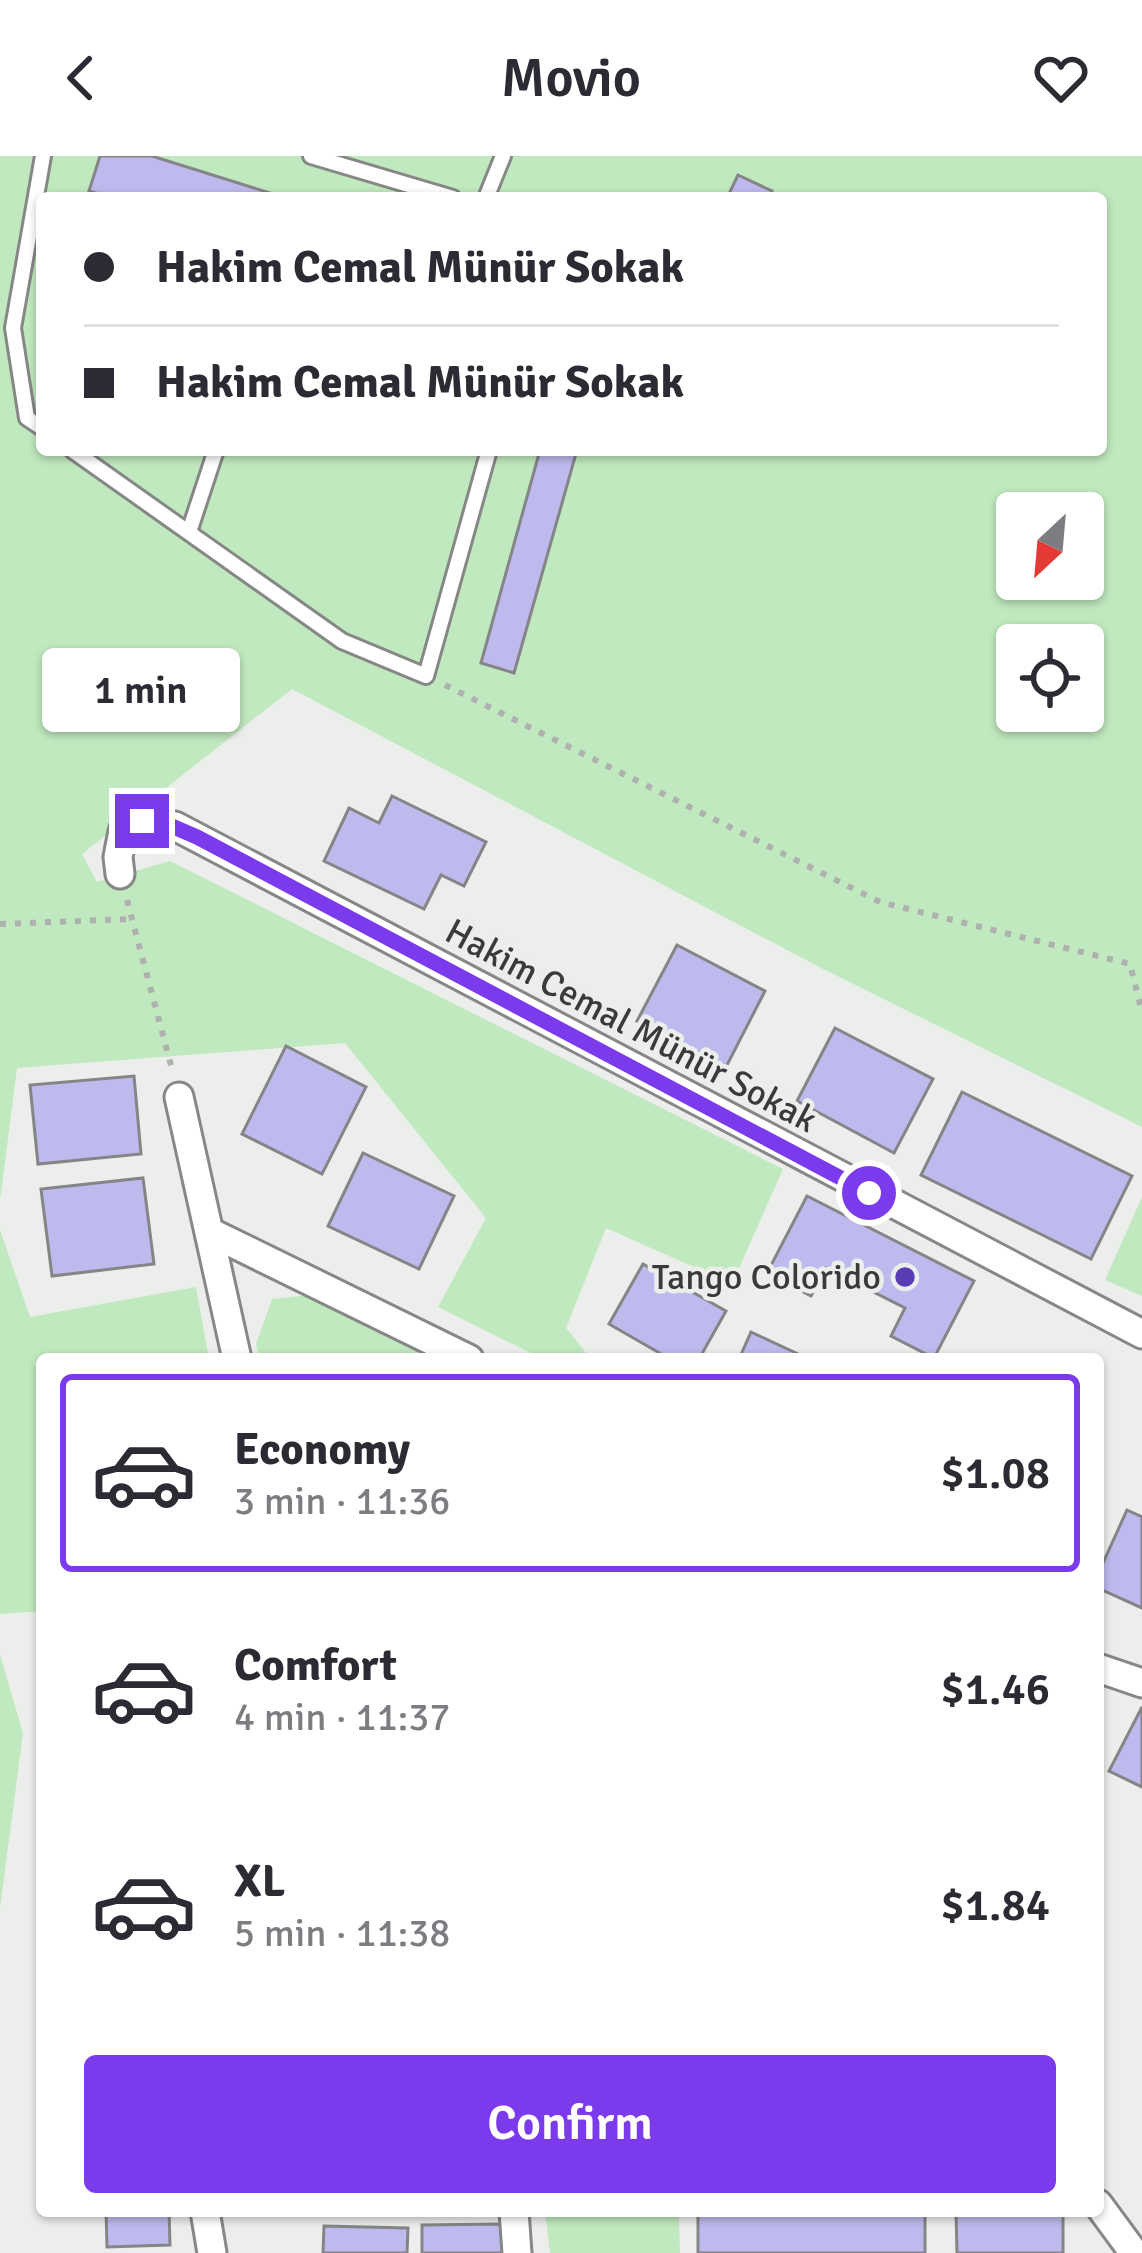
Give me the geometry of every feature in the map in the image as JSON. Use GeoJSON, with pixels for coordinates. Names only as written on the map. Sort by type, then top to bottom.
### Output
{"type":"FeatureCollection","features":[{"type":"Feature","properties":{"kind":"street","name":"Hakim Cemal Münür Sokak"},"geometry":{"type":"LineString","coordinates":[[120,874],[123,831],[142,821],[175,826],[1142,1334]]}},
{"type":"Feature","properties":{"kind":"street"},"geometry":{"type":"LineString","coordinates":[[179,1097],[236,1353]]}},
{"type":"Feature","properties":{"kind":"street"},"geometry":{"type":"LineString","coordinates":[[212,1233],[457,1353]]}},
{"type":"Feature","properties":{"kind":"street"},"geometry":{"type":"LineString","coordinates":[[1104,1670],[1142,1683]]}},
{"type":"Feature","properties":{"kind":"street"},"geometry":{"type":"LineString","coordinates":[[1104,2212],[1134,2253]]}},
{"type":"Feature","properties":{"kind":"street"},"geometry":{"type":"LineString","coordinates":[[206,2217],[212,2253]]}},
{"type":"Feature","properties":{"kind":"street"},"geometry":{"type":"LineString","coordinates":[[514,2217],[517,2253]]}},
{"type":"Feature","properties":{"kind":"lane"},"geometry":{"type":"LineString","coordinates":[[37,192],[43,156]]}},
{"type":"Feature","properties":{"kind":"lane"},"geometry":{"type":"LineString","coordinates":[[311,156],[433,192]]}},
{"type":"Feature","properties":{"kind":"lane"},"geometry":{"type":"LineString","coordinates":[[488,192],[502,156]]}},
{"type":"Feature","properties":{"kind":"lane"},"geometry":{"type":"LineString","coordinates":[[36,196],[13,328],[27,418],[36,424]]}},
{"type":"Feature","properties":{"kind":"lane"},"geometry":{"type":"LineString","coordinates":[[81,456],[342,641],[426,676],[486,456]]}},
{"type":"Feature","properties":{"kind":"lane"},"geometry":{"type":"LineString","coordinates":[[189,532],[214,456]]}},
{"type":"Feature","properties":{"kind":"path"},"geometry":{"type":"LineString","coordinates":[[426,676],[880,902],[1130,964],[1142,1012]]}},
{"type":"Feature","properties":{"kind":"path"},"geometry":{"type":"LineString","coordinates":[[120,874],[179,1097]]}},
{"type":"Feature","properties":{"kind":"path"},"geometry":{"type":"LineString","coordinates":[[0,924],[132,919]]}},
{"type":"Feature","properties":{"kind":"green space"},"geometry":{"type":"Polygon","coordinates":[[[0,156],[1142,156],[1142,1127],[823,969],[292,689],[82,854],[97,882],[170,861],[783,1169],[732,1284],[606,1228],[566,1328],[586,1353],[531,1353],[438,1307],[486,1218],[345,1043],[17,1068],[0,1200],[0,156]]]}},
{"type":"Feature","properties":{"kind":"green space"},"geometry":{"type":"Polygon","coordinates":[[[1142,1197],[1142,1296],[1105,1280],[1142,1197]]]}},
{"type":"Feature","properties":{"kind":"green space"},"geometry":{"type":"Polygon","coordinates":[[[0,1230],[30,1317],[196,1287],[208,1353],[36,1353],[36,1611],[0,1614],[0,1230]]]}},
{"type":"Feature","properties":{"kind":"green space"},"geometry":{"type":"Polygon","coordinates":[[[310,1295],[425,1353],[258,1353],[256,1344],[272,1299],[310,1295]]]}},
{"type":"Feature","properties":{"kind":"green space"},"geometry":{"type":"Polygon","coordinates":[[[0,1655],[23,1733],[0,1908],[0,1655]]]}},
{"type":"Feature","properties":{"kind":"green space"},"geometry":{"type":"Polygon","coordinates":[[[546,2217],[679,2217],[680,2253],[550,2253],[546,2217]]]}},
{"type":"Feature","properties":{"kind":"building"},"geometry":{"type":"Polygon","coordinates":[[[100,156],[152,156],[267,192],[92,192],[100,156]]]}},
{"type":"Feature","properties":{"kind":"building"},"geometry":{"type":"Polygon","coordinates":[[[738,175],[772,191],[772,192],[730,192],[738,175]]]}},
{"type":"Feature","properties":{"kind":"building"},"geometry":{"type":"Polygon","coordinates":[[[538,456],[575,456],[514,673],[481,663],[538,456]]]}},
{"type":"Feature","properties":{"kind":"building"},"geometry":{"type":"Polygon","coordinates":[[[392,796],[486,842],[464,886],[441,875],[424,909],[324,861],[349,808],[379,823],[392,796]]]}},
{"type":"Feature","properties":{"kind":"building"},"geometry":{"type":"Polygon","coordinates":[[[677,945],[765,991],[726,1067],[637,1021],[677,945]]]}},
{"type":"Feature","properties":{"kind":"building"},"geometry":{"type":"Polygon","coordinates":[[[835,1028],[933,1079],[894,1153],[797,1101],[835,1028]]]}},
{"type":"Feature","properties":{"kind":"building"},"geometry":{"type":"Polygon","coordinates":[[[286,1046],[366,1087],[322,1174],[242,1134],[286,1046]]]}},
{"type":"Feature","properties":{"kind":"building"},"geometry":{"type":"Polygon","coordinates":[[[134,1076],[141,1154],[38,1164],[30,1085],[134,1076]]]}},
{"type":"Feature","properties":{"kind":"building"},"geometry":{"type":"Polygon","coordinates":[[[962,1092],[1132,1176],[1091,1259],[921,1175],[962,1092]]]}},
{"type":"Feature","properties":{"kind":"building"},"geometry":{"type":"Polygon","coordinates":[[[363,1153],[454,1196],[419,1269],[328,1226],[363,1153]]]}},
{"type":"Feature","properties":{"kind":"building"},"geometry":{"type":"Polygon","coordinates":[[[143,1178],[154,1264],[52,1276],[41,1189],[143,1178]]]}},
{"type":"Feature","properties":{"kind":"building","name":"Tango Colorido"},"geometry":{"type":"Polygon","coordinates":[[[807,1196],[974,1281],[937,1353],[924,1353],[891,1336],[905,1308],[826,1268],[811,1296],[767,1273],[807,1196]]]}},
{"type":"Feature","properties":{"kind":"building"},"geometry":{"type":"Polygon","coordinates":[[[643,1264],[726,1311],[702,1353],[660,1353],[609,1324],[643,1264]]]}},
{"type":"Feature","properties":{"kind":"building"},"geometry":{"type":"Polygon","coordinates":[[[751,1332],[796,1353],[742,1353],[751,1332]]]}},
{"type":"Feature","properties":{"kind":"building"},"geometry":{"type":"Polygon","coordinates":[[[1127,1510],[1142,1517],[1142,1608],[1104,1591],[1104,1561],[1127,1510]]]}},
{"type":"Feature","properties":{"kind":"building"},"geometry":{"type":"Polygon","coordinates":[[[1142,1707],[1142,1787],[1109,1771],[1142,1707]]]}},
{"type":"Feature","properties":{"kind":"building"},"geometry":{"type":"Polygon","coordinates":[[[106,2217],[169,2217],[170,2245],[107,2247],[106,2217]]]}},
{"type":"Feature","properties":{"kind":"building"},"geometry":{"type":"Polygon","coordinates":[[[698,2217],[925,2217],[925,2253],[698,2253],[698,2217]]]}},
{"type":"Feature","properties":{"kind":"building"},"geometry":{"type":"Polygon","coordinates":[[[956,2217],[1063,2217],[1063,2253],[957,2253],[956,2217]]]}},
{"type":"Feature","properties":{"kind":"building"},"geometry":{"type":"Polygon","coordinates":[[[501,2224],[502,2253],[422,2253],[422,2225],[501,2224]]]}},
{"type":"Feature","properties":{"kind":"building"},"geometry":{"type":"Polygon","coordinates":[[[324,2226],[408,2228],[407,2253],[323,2253],[324,2226]]]}},
{"type":"Feature","properties":{"kind":"place","name":"Tango Colorido"},"geometry":{"type":"Point","coordinates":[905,1277]}},
{"type":"Feature","properties":{"kind":"route"},"geometry":{"type":"LineString","coordinates":[[142,821],[160,821],[197,837],[869,1193]]}}]}
